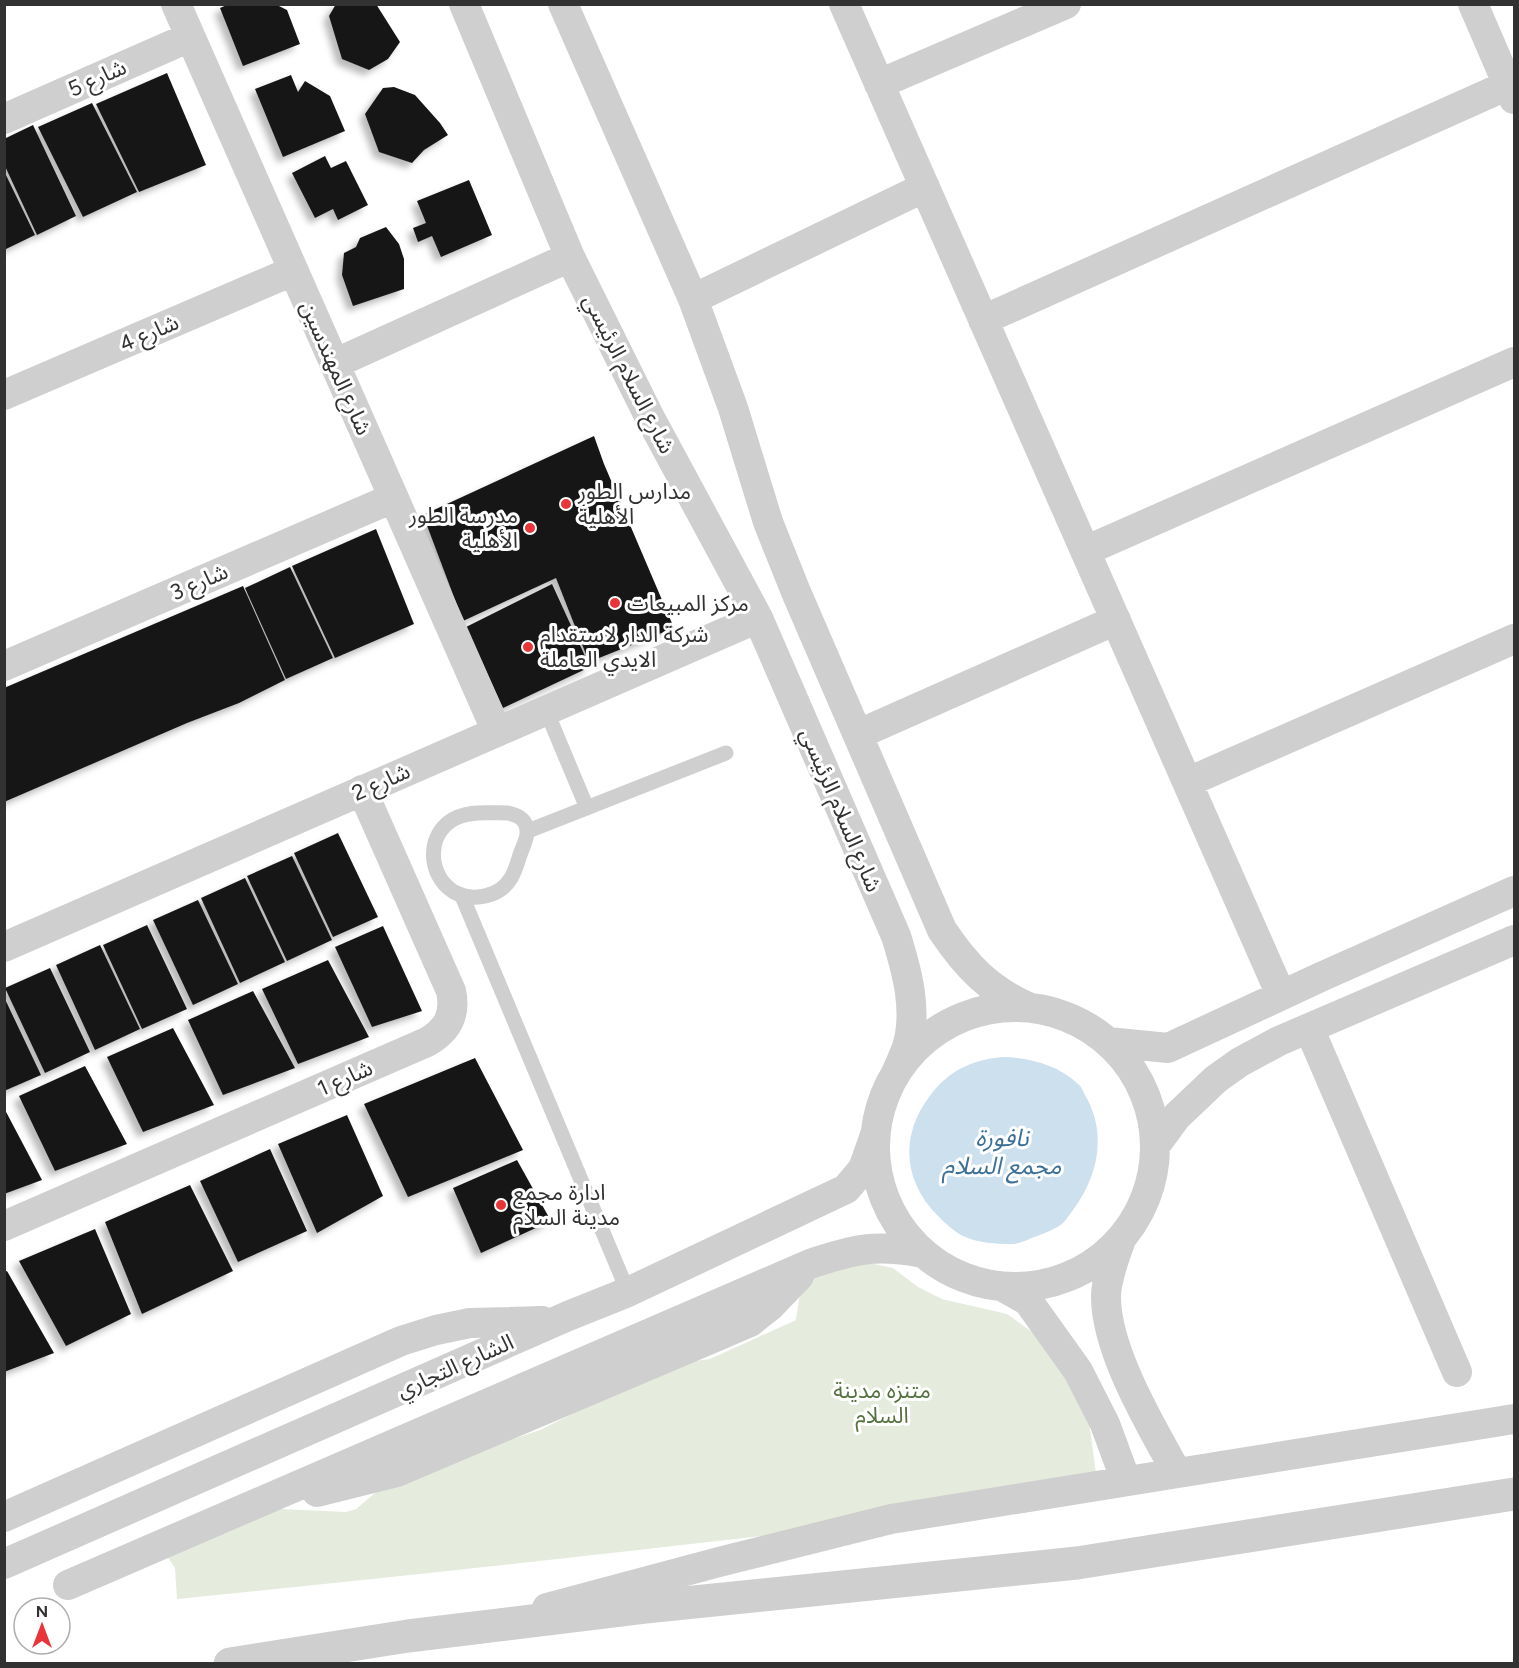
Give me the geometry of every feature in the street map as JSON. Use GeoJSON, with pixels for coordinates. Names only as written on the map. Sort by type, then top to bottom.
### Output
{"type":"FeatureCollection","features":[{"type":"Feature","properties":{"kind":"street","name":"شارع المهندسين"},"geometry":{"type":"LineString","coordinates":[[176,4],[497,732]]}},
{"type":"Feature","properties":{"kind":"street","name":"شارع السلام الرئيسي"},"geometry":{"type":"LineString","coordinates":[[464,4],[570,257],[648,414],[758,618],[896,936],[907,971],[911,1010],[908,1046],[896,1073]]}},
{"type":"Feature","properties":{"kind":"street","name":"شارع السلام الرئيسي"},"geometry":{"type":"LineString","coordinates":[[563,4],[693,300],[732,408],[768,522],[942,930],[959,955],[979,976],[1003,996],[1028,1007]]}},
{"type":"Feature","properties":{"kind":"street"},"geometry":{"type":"LineString","coordinates":[[844,4],[1281,995]]}},
{"type":"Feature","properties":{"kind":"street"},"geometry":{"type":"LineString","coordinates":[[879,84],[1065,4]]}},
{"type":"Feature","properties":{"kind":"street"},"geometry":{"type":"LineString","coordinates":[[983,320],[1511,92],[1473,4]]}},
{"type":"Feature","properties":{"kind":"street","name":"شارع 5"},"geometry":{"type":"LineString","coordinates":[[4,119],[190,37]]}},
{"type":"Feature","properties":{"kind":"street"},"geometry":{"type":"LineString","coordinates":[[693,300],[925,187]]}},
{"type":"Feature","properties":{"kind":"street"},"geometry":{"type":"LineString","coordinates":[[334,364],[570,257]]}},
{"type":"Feature","properties":{"kind":"street","name":"شارع 4"},"geometry":{"type":"LineString","coordinates":[[4,395],[293,271]]}},
{"type":"Feature","properties":{"kind":"street"},"geometry":{"type":"LineString","coordinates":[[1086,551],[1515,362]]}},
{"type":"Feature","properties":{"kind":"street","name":"شارع 3"},"geometry":{"type":"LineString","coordinates":[[4,666],[393,498]]}},
{"type":"Feature","properties":{"kind":"street","name":"شارع 2"},"geometry":{"type":"LineString","coordinates":[[4,947],[758,618]]}},
{"type":"Feature","properties":{"kind":"street"},"geometry":{"type":"LineString","coordinates":[[859,734],[1116,620]]}},
{"type":"Feature","properties":{"kind":"street"},"geometry":{"type":"LineString","coordinates":[[1188,782],[1515,639]]}},
{"type":"Feature","properties":{"kind":"street","name":"شارع 1"},"geometry":{"type":"LineString","coordinates":[[4,1227],[427,1042],[447,1027],[452,1016],[451,991],[362,790]]}},
{"type":"Feature","properties":{"kind":"street"},"geometry":{"type":"LineString","coordinates":[[1108,1042],[1168,1048],[1515,891]]}},
{"type":"Feature","properties":{"kind":"street"},"geometry":{"type":"LineString","coordinates":[[1155,1146],[1177,1116],[1216,1079],[1250,1057],[1309,1028],[1515,940]]}},
{"type":"Feature","properties":{"kind":"street"},"geometry":{"type":"LineString","coordinates":[[1003,1287],[1036,1285],[1068,1277],[1097,1261],[1121,1239],[1135,1222],[1152,1181],[1155,1146],[1152,1116],[1146,1095],[1124,1057],[1090,1028],[1071,1018],[1028,1007],[1002,1008],[976,1013],[953,1022],[931,1035],[911,1053],[896,1073],[879,1113],[875,1135],[878,1179],[885,1200],[901,1228],[923,1253],[960,1276],[1003,1287],[1028,1301],[1078,1371],[1105,1424],[1126,1481]]}},
{"type":"Feature","properties":{"kind":"street"},"geometry":{"type":"LineString","coordinates":[[1309,1028],[1457,1372]]}},
{"type":"Feature","properties":{"kind":"street","name":"الشارع التجاري"},"geometry":{"type":"LineString","coordinates":[[4,1564],[568,1316],[628,1292],[846,1189],[863,1169],[875,1135]]}},
{"type":"Feature","properties":{"kind":"street"},"geometry":{"type":"LineString","coordinates":[[1121,1239],[1106,1296],[1110,1327],[1117,1355],[1151,1426],[1177,1473]]}},
{"type":"Feature","properties":{"kind":"street","name":"الشارع التجاري"},"geometry":{"type":"LineString","coordinates":[[68,1585],[810,1264],[846,1252],[879,1247],[923,1253]]}},
{"type":"Feature","properties":{"kind":"street"},"geometry":{"type":"LineString","coordinates":[[4,1517],[401,1341],[436,1330],[470,1323],[534,1322],[568,1316]]}},
{"type":"Feature","properties":{"kind":"street"},"geometry":{"type":"LineString","coordinates":[[408,1636],[534,1612],[891,1519],[1515,1419]]}},
{"type":"Feature","properties":{"kind":"street"},"geometry":{"type":"LineString","coordinates":[[230,1664],[408,1636],[645,1606],[1077,1563],[1515,1494]]}},
{"type":"Feature","properties":{"kind":"lane"},"geometry":{"type":"LineString","coordinates":[[546,711],[587,808]]}},
{"type":"Feature","properties":{"kind":"lane"},"geometry":{"type":"LineString","coordinates":[[528,831],[726,753]]}},
{"type":"Feature","properties":{"kind":"lane"},"geometry":{"type":"LineString","coordinates":[[508,813],[518,815],[525,822],[528,831],[511,878],[502,888],[489,895],[462,896],[440,879],[434,866],[433,852],[436,838],[455,818],[468,814],[508,813]]}},
{"type":"Feature","properties":{"kind":"lane"},"geometry":{"type":"LineString","coordinates":[[462,896],[628,1292]]}},
{"type":"Feature","properties":{"kind":"green space","name":"متنزه مدينة السلام"},"geometry":{"type":"Polygon","coordinates":[[[865,1262],[893,1268],[918,1287],[942,1299],[1007,1314],[1055,1348],[1089,1422],[1099,1495],[638,1550],[177,1599],[175,1568],[165,1553],[281,1509],[346,1512],[356,1509],[381,1488],[540,1430],[672,1364],[710,1359],[796,1320],[799,1299],[810,1276],[865,1262]]]}},
{"type":"Feature","properties":{"kind":"water","name":"نافورة مجمع السلام"},"geometry":{"type":"Polygon","coordinates":[[[1002,1057],[1042,1063],[1070,1077],[1081,1087],[1092,1109],[1098,1138],[1094,1168],[1089,1182],[1082,1197],[1065,1221],[1047,1232],[1012,1244],[974,1240],[949,1227],[926,1202],[918,1188],[912,1173],[910,1158],[913,1127],[936,1088],[952,1074],[970,1064],[1002,1057]]]}},
{"type":"Feature","properties":{"kind":"building"},"geometry":{"type":"Polygon","coordinates":[[[229,4],[275,4],[287,10],[300,44],[243,66],[220,8],[229,4]]]}},
{"type":"Feature","properties":{"kind":"building"},"geometry":{"type":"Polygon","coordinates":[[[336,4],[376,4],[400,42],[388,59],[369,70],[342,59],[329,16],[336,4]]]}},
{"type":"Feature","properties":{"kind":"building"},"geometry":{"type":"Polygon","coordinates":[[[167,73],[206,165],[139,192],[96,104],[167,73]]]}},
{"type":"Feature","properties":{"kind":"building"},"geometry":{"type":"Polygon","coordinates":[[[291,75],[298,92],[305,81],[330,96],[345,131],[283,157],[255,89],[291,75]]]}},
{"type":"Feature","properties":{"kind":"building"},"geometry":{"type":"Polygon","coordinates":[[[394,87],[415,95],[448,135],[424,150],[412,163],[379,152],[365,114],[383,88],[394,87]]]}},
{"type":"Feature","properties":{"kind":"building"},"geometry":{"type":"Polygon","coordinates":[[[92,103],[137,192],[83,217],[38,127],[92,103]]]}},
{"type":"Feature","properties":{"kind":"building"},"geometry":{"type":"Polygon","coordinates":[[[33,125],[76,216],[37,235],[4,164],[4,139],[33,125]]]}},
{"type":"Feature","properties":{"kind":"building"},"geometry":{"type":"Polygon","coordinates":[[[325,156],[331,168],[346,161],[368,205],[338,220],[333,209],[315,218],[292,173],[325,156]]]}},
{"type":"Feature","properties":{"kind":"building"},"geometry":{"type":"Polygon","coordinates":[[[4,171],[35,235],[4,250],[4,171]]]}},
{"type":"Feature","properties":{"kind":"building"},"geometry":{"type":"Polygon","coordinates":[[[469,180],[492,235],[441,257],[432,236],[418,242],[413,228],[426,223],[417,201],[469,180]]]}},
{"type":"Feature","properties":{"kind":"building"},"geometry":{"type":"Polygon","coordinates":[[[386,227],[399,244],[404,259],[404,289],[353,306],[342,275],[344,253],[356,247],[360,238],[386,227]]]}},
{"type":"Feature","properties":{"kind":"building","name":"مدرسة الطور الأهلية"},"geometry":{"type":"Polygon","coordinates":[[[594,436],[674,628],[589,662],[556,578],[463,621],[423,515],[594,436]]]}},
{"type":"Feature","properties":{"kind":"building"},"geometry":{"type":"Polygon","coordinates":[[[376,529],[414,624],[335,658],[292,566],[376,529]]]}},
{"type":"Feature","properties":{"kind":"building"},"geometry":{"type":"Polygon","coordinates":[[[290,567],[333,658],[286,679],[245,588],[290,567]]]}},
{"type":"Feature","properties":{"kind":"building","name":"شركة الدار لاستقدام الايدي العاملة"},"geometry":{"type":"Polygon","coordinates":[[[552,584],[590,667],[503,708],[466,627],[552,584]]]}},
{"type":"Feature","properties":{"kind":"building"},"geometry":{"type":"Polygon","coordinates":[[[243,586],[285,680],[239,703],[4,802],[4,688],[243,586]]]}},
{"type":"Feature","properties":{"kind":"building"},"geometry":{"type":"Polygon","coordinates":[[[338,833],[378,917],[333,937],[294,853],[338,833]]]}},
{"type":"Feature","properties":{"kind":"building"},"geometry":{"type":"Polygon","coordinates":[[[292,856],[332,940],[287,961],[247,876],[292,856]]]}},
{"type":"Feature","properties":{"kind":"building"},"geometry":{"type":"Polygon","coordinates":[[[245,878],[285,962],[240,983],[201,898],[245,878]]]}},
{"type":"Feature","properties":{"kind":"building"},"geometry":{"type":"Polygon","coordinates":[[[198,900],[238,984],[193,1005],[153,920],[198,900]]]}},
{"type":"Feature","properties":{"kind":"building"},"geometry":{"type":"Polygon","coordinates":[[[147,925],[187,1009],[142,1029],[103,945],[147,925]]]}},
{"type":"Feature","properties":{"kind":"building"},"geometry":{"type":"Polygon","coordinates":[[[383,926],[422,1011],[372,1027],[335,947],[383,926]]]}},
{"type":"Feature","properties":{"kind":"building"},"geometry":{"type":"Polygon","coordinates":[[[100,945],[140,1029],[95,1050],[56,965],[100,945]]]}},
{"type":"Feature","properties":{"kind":"building"},"geometry":{"type":"Polygon","coordinates":[[[328,960],[369,1037],[298,1064],[262,989],[328,960]]]}},
{"type":"Feature","properties":{"kind":"building"},"geometry":{"type":"Polygon","coordinates":[[[50,968],[90,1052],[45,1073],[5,988],[50,968]]]}},
{"type":"Feature","properties":{"kind":"building"},"geometry":{"type":"Polygon","coordinates":[[[253,991],[295,1068],[223,1095],[188,1020],[253,991]]]}},
{"type":"Feature","properties":{"kind":"building"},"geometry":{"type":"Polygon","coordinates":[[[4,997],[41,1075],[4,1091],[4,997]]]}},
{"type":"Feature","properties":{"kind":"building"},"geometry":{"type":"Polygon","coordinates":[[[173,1028],[214,1105],[143,1132],[107,1057],[173,1028]]]}},
{"type":"Feature","properties":{"kind":"building"},"geometry":{"type":"Polygon","coordinates":[[[475,1058],[523,1150],[408,1197],[364,1104],[475,1058]]]}},
{"type":"Feature","properties":{"kind":"building"},"geometry":{"type":"Polygon","coordinates":[[[85,1066],[127,1144],[55,1171],[19,1096],[85,1066]]]}},
{"type":"Feature","properties":{"kind":"building"},"geometry":{"type":"Polygon","coordinates":[[[4,1108],[42,1180],[4,1194],[4,1108]]]}},
{"type":"Feature","properties":{"kind":"building"},"geometry":{"type":"Polygon","coordinates":[[[347,1115],[383,1196],[317,1233],[278,1144],[347,1115]]]}},
{"type":"Feature","properties":{"kind":"building"},"geometry":{"type":"Polygon","coordinates":[[[270,1149],[307,1231],[238,1262],[200,1181],[270,1149]]]}},
{"type":"Feature","properties":{"kind":"building","name":"ادارة مجمع مدينة السلام"},"geometry":{"type":"Polygon","coordinates":[[[517,1160],[551,1221],[481,1253],[453,1188],[517,1160]]]}},
{"type":"Feature","properties":{"kind":"building"},"geometry":{"type":"Polygon","coordinates":[[[190,1185],[233,1271],[142,1314],[105,1222],[190,1185]]]}},
{"type":"Feature","properties":{"kind":"building"},"geometry":{"type":"Polygon","coordinates":[[[95,1229],[131,1314],[66,1346],[19,1261],[95,1229]]]}},
{"type":"Feature","properties":{"kind":"building"},"geometry":{"type":"Polygon","coordinates":[[[7,1271],[54,1353],[4,1372],[4,1272],[7,1271]]]}},
{"type":"Feature","properties":{"kind":"place","name":"مدارس الطور الأهلية"},"geometry":{"type":"Point","coordinates":[566,504]}},
{"type":"Feature","properties":{"kind":"place","name":"مدرسة الطور الأهلية"},"geometry":{"type":"Point","coordinates":[530,528]}},
{"type":"Feature","properties":{"kind":"place","name":"مركز المبيعات"},"geometry":{"type":"Point","coordinates":[615,603]}},
{"type":"Feature","properties":{"kind":"place","name":"شركة الدار لاستقدام الايدي العاملة"},"geometry":{"type":"Point","coordinates":[528,647]}},
{"type":"Feature","properties":{"kind":"place","name":"ادارة مجمع مدينة السلام"},"geometry":{"type":"Point","coordinates":[501,1205]}}]}
